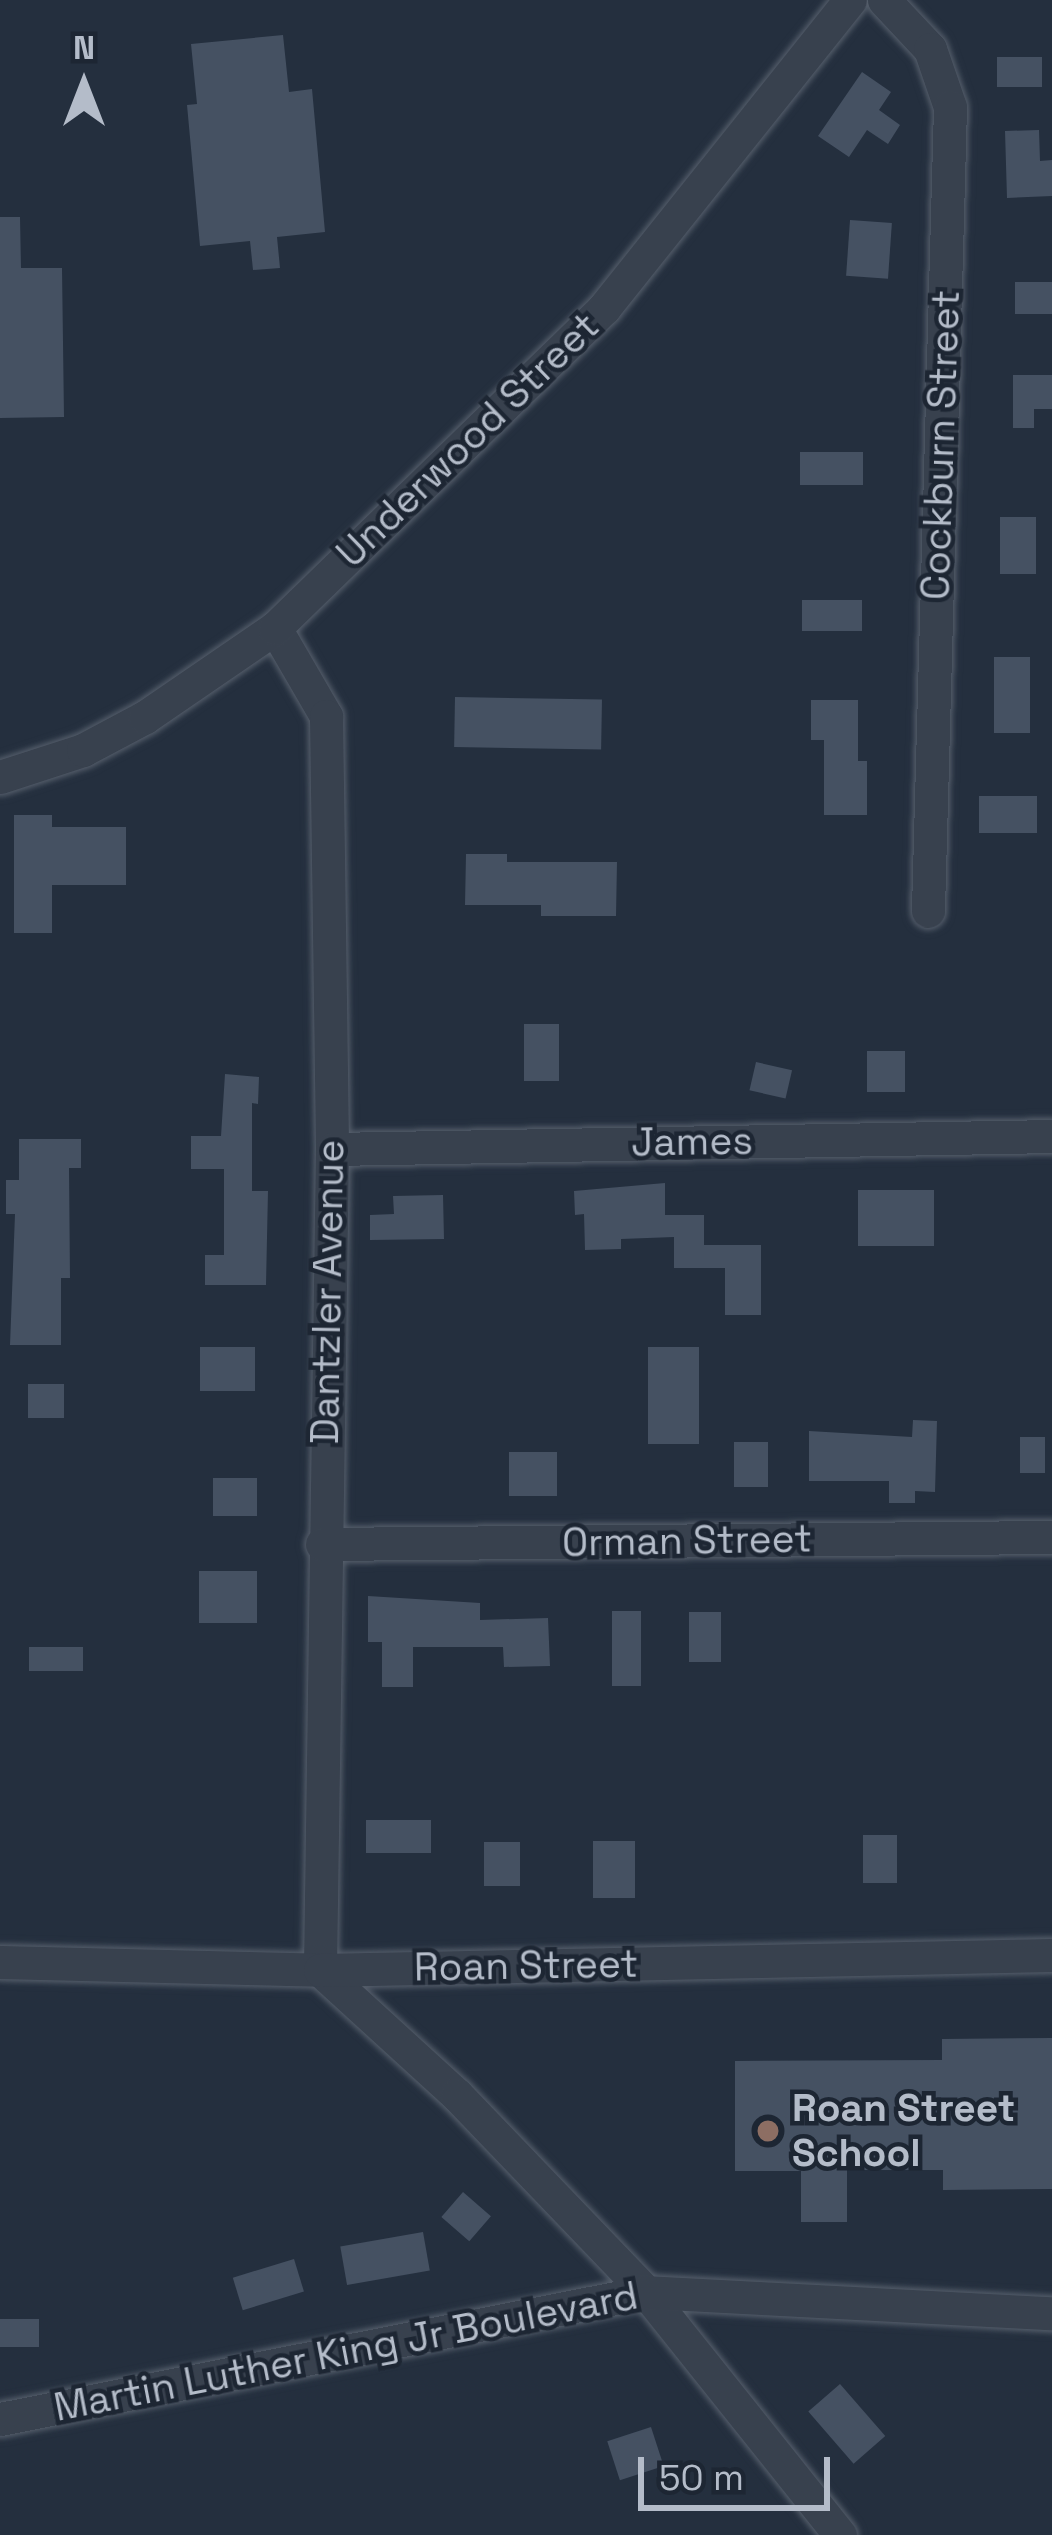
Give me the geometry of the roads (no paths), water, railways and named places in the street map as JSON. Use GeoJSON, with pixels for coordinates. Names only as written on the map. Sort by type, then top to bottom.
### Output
{"type":"FeatureCollection","features":[{"type":"Feature","properties":{"kind":"street","name":"Underwood Street"},"geometry":{"type":"LineString","coordinates":[[0,777],[83,750],[145,717],[275,628],[604,308],[850,0]]}},
{"type":"Feature","properties":{"kind":"street","name":"Cockburn Street"},"geometry":{"type":"LineString","coordinates":[[884,0],[930,49],[950,107],[928,911]]}},
{"type":"Feature","properties":{"kind":"street","name":"Dantzler Avenue"},"geometry":{"type":"LineString","coordinates":[[275,628],[326,716],[332,1149],[322,1544],[320,1970]]}},
{"type":"Feature","properties":{"kind":"street","name":"James"},"geometry":{"type":"LineString","coordinates":[[332,1149],[1052,1136]]}},
{"type":"Feature","properties":{"kind":"street","name":"Orman Street"},"geometry":{"type":"LineString","coordinates":[[322,1544],[1052,1537]]}},
{"type":"Feature","properties":{"kind":"street","name":"Roan Street"},"geometry":{"type":"LineString","coordinates":[[0,1962],[320,1970],[1052,1954]]}},
{"type":"Feature","properties":{"kind":"street"},"geometry":{"type":"LineString","coordinates":[[320,1970],[457,2095],[646,2292],[840,2535]]}},
{"type":"Feature","properties":{"kind":"street","name":"Martin Luther King Jr Boulevard"},"geometry":{"type":"LineString","coordinates":[[0,2419],[646,2292],[1052,2313]]}},
{"type":"Feature","properties":{"kind":"place","name":"Roan Street School"},"geometry":{"type":"Point","coordinates":[768,2131]}}]}
